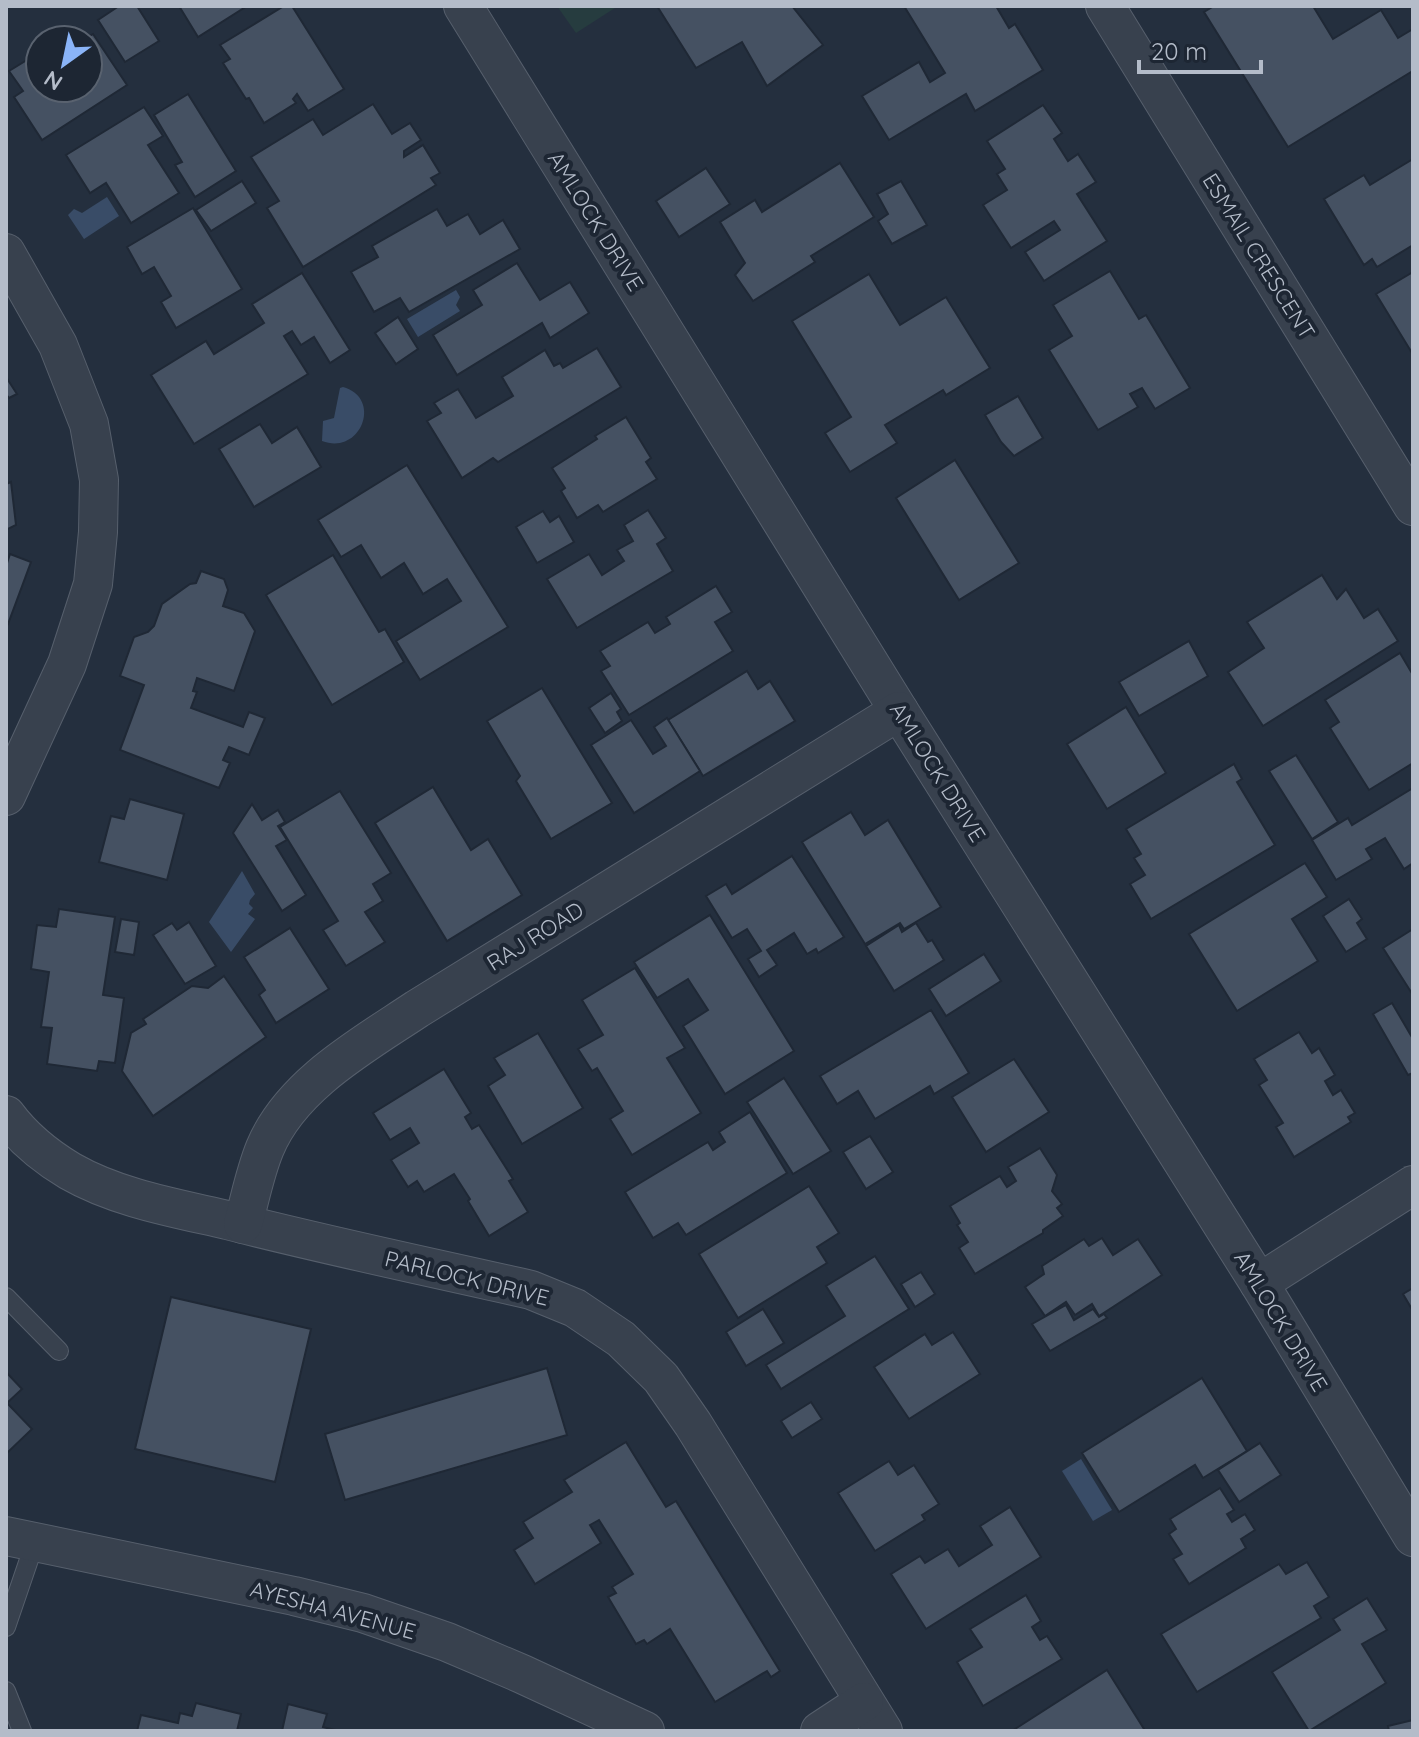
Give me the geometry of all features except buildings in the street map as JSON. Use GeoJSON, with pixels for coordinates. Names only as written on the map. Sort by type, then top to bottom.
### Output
{"type":"FeatureCollection","features":[{"type":"Feature","properties":{"kind":"street","name":"AMLOCK DRIVE"},"geometry":{"type":"LineString","coordinates":[[463,6],[899,711],[1259,1283],[1413,1537]]}},
{"type":"Feature","properties":{"kind":"street","name":"ESMAIL CRESCENT"},"geometry":{"type":"LineString","coordinates":[[1105,6],[1413,506]]}},
{"type":"Feature","properties":{"kind":"street"},"geometry":{"type":"LineString","coordinates":[[6,253],[58,345],[89,424],[99,480],[93,584],[67,664],[6,796]]}},
{"type":"Feature","properties":{"kind":"street","name":"RAJ ROAD"},"geometry":{"type":"LineString","coordinates":[[243,1224],[265,1149],[280,1120],[302,1094],[348,1055],[417,1009],[899,711]]}},
{"type":"Feature","properties":{"kind":"street","name":"PARLOCK DRIVE"},"geometry":{"type":"LineString","coordinates":[[6,1115],[40,1151],[72,1172],[109,1188],[243,1224],[531,1290],[575,1308],[621,1339],[661,1378],[693,1424],[874,1717]]}},
{"type":"Feature","properties":{"kind":"street"},"geometry":{"type":"LineString","coordinates":[[1259,1283],[1413,1185]]}},
{"type":"Feature","properties":{"kind":"street","name":"AYESHA AVENUE"},"geometry":{"type":"LineString","coordinates":[[20,1539],[363,1613],[447,1642],[645,1731]]}},
{"type":"Feature","properties":{"kind":"street"},"geometry":{"type":"LineString","coordinates":[[820,1731],[874,1717]]}},
{"type":"Feature","properties":{"kind":"lane"},"geometry":{"type":"LineString","coordinates":[[6,1297],[59,1351]]}},
{"type":"Feature","properties":{"kind":"lane"},"geometry":{"type":"LineString","coordinates":[[6,1627],[20,1539]]}},
{"type":"Feature","properties":{"kind":"lane"},"geometry":{"type":"LineString","coordinates":[[6,1691],[22,1731]]}},
{"type":"Feature","properties":{"kind":"green space"},"geometry":{"type":"Polygon","coordinates":[[[557,6],[618,6],[576,33],[557,6]]]}},
{"type":"Feature","properties":{"kind":"water"},"geometry":{"type":"Polygon","coordinates":[[[107,197],[119,216],[84,239],[68,215],[74,209],[82,213],[107,197]]]}},
{"type":"Feature","properties":{"kind":"water"},"geometry":{"type":"Polygon","coordinates":[[[456,290],[460,297],[456,305],[460,311],[418,337],[407,319],[456,290]]]}},
{"type":"Feature","properties":{"kind":"water"},"geometry":{"type":"Polygon","coordinates":[[[340,388],[355,393],[362,402],[362,424],[347,440],[336,443],[322,441],[323,421],[334,418],[340,388]]]}},
{"type":"Feature","properties":{"kind":"water"},"geometry":{"type":"Polygon","coordinates":[[[242,871],[255,894],[249,904],[253,908],[248,914],[255,919],[231,952],[209,922],[242,871]]]}},
{"type":"Feature","properties":{"kind":"water"},"geometry":{"type":"Polygon","coordinates":[[[1081,1459],[1112,1510],[1093,1521],[1062,1471],[1081,1459]]]}}]}
